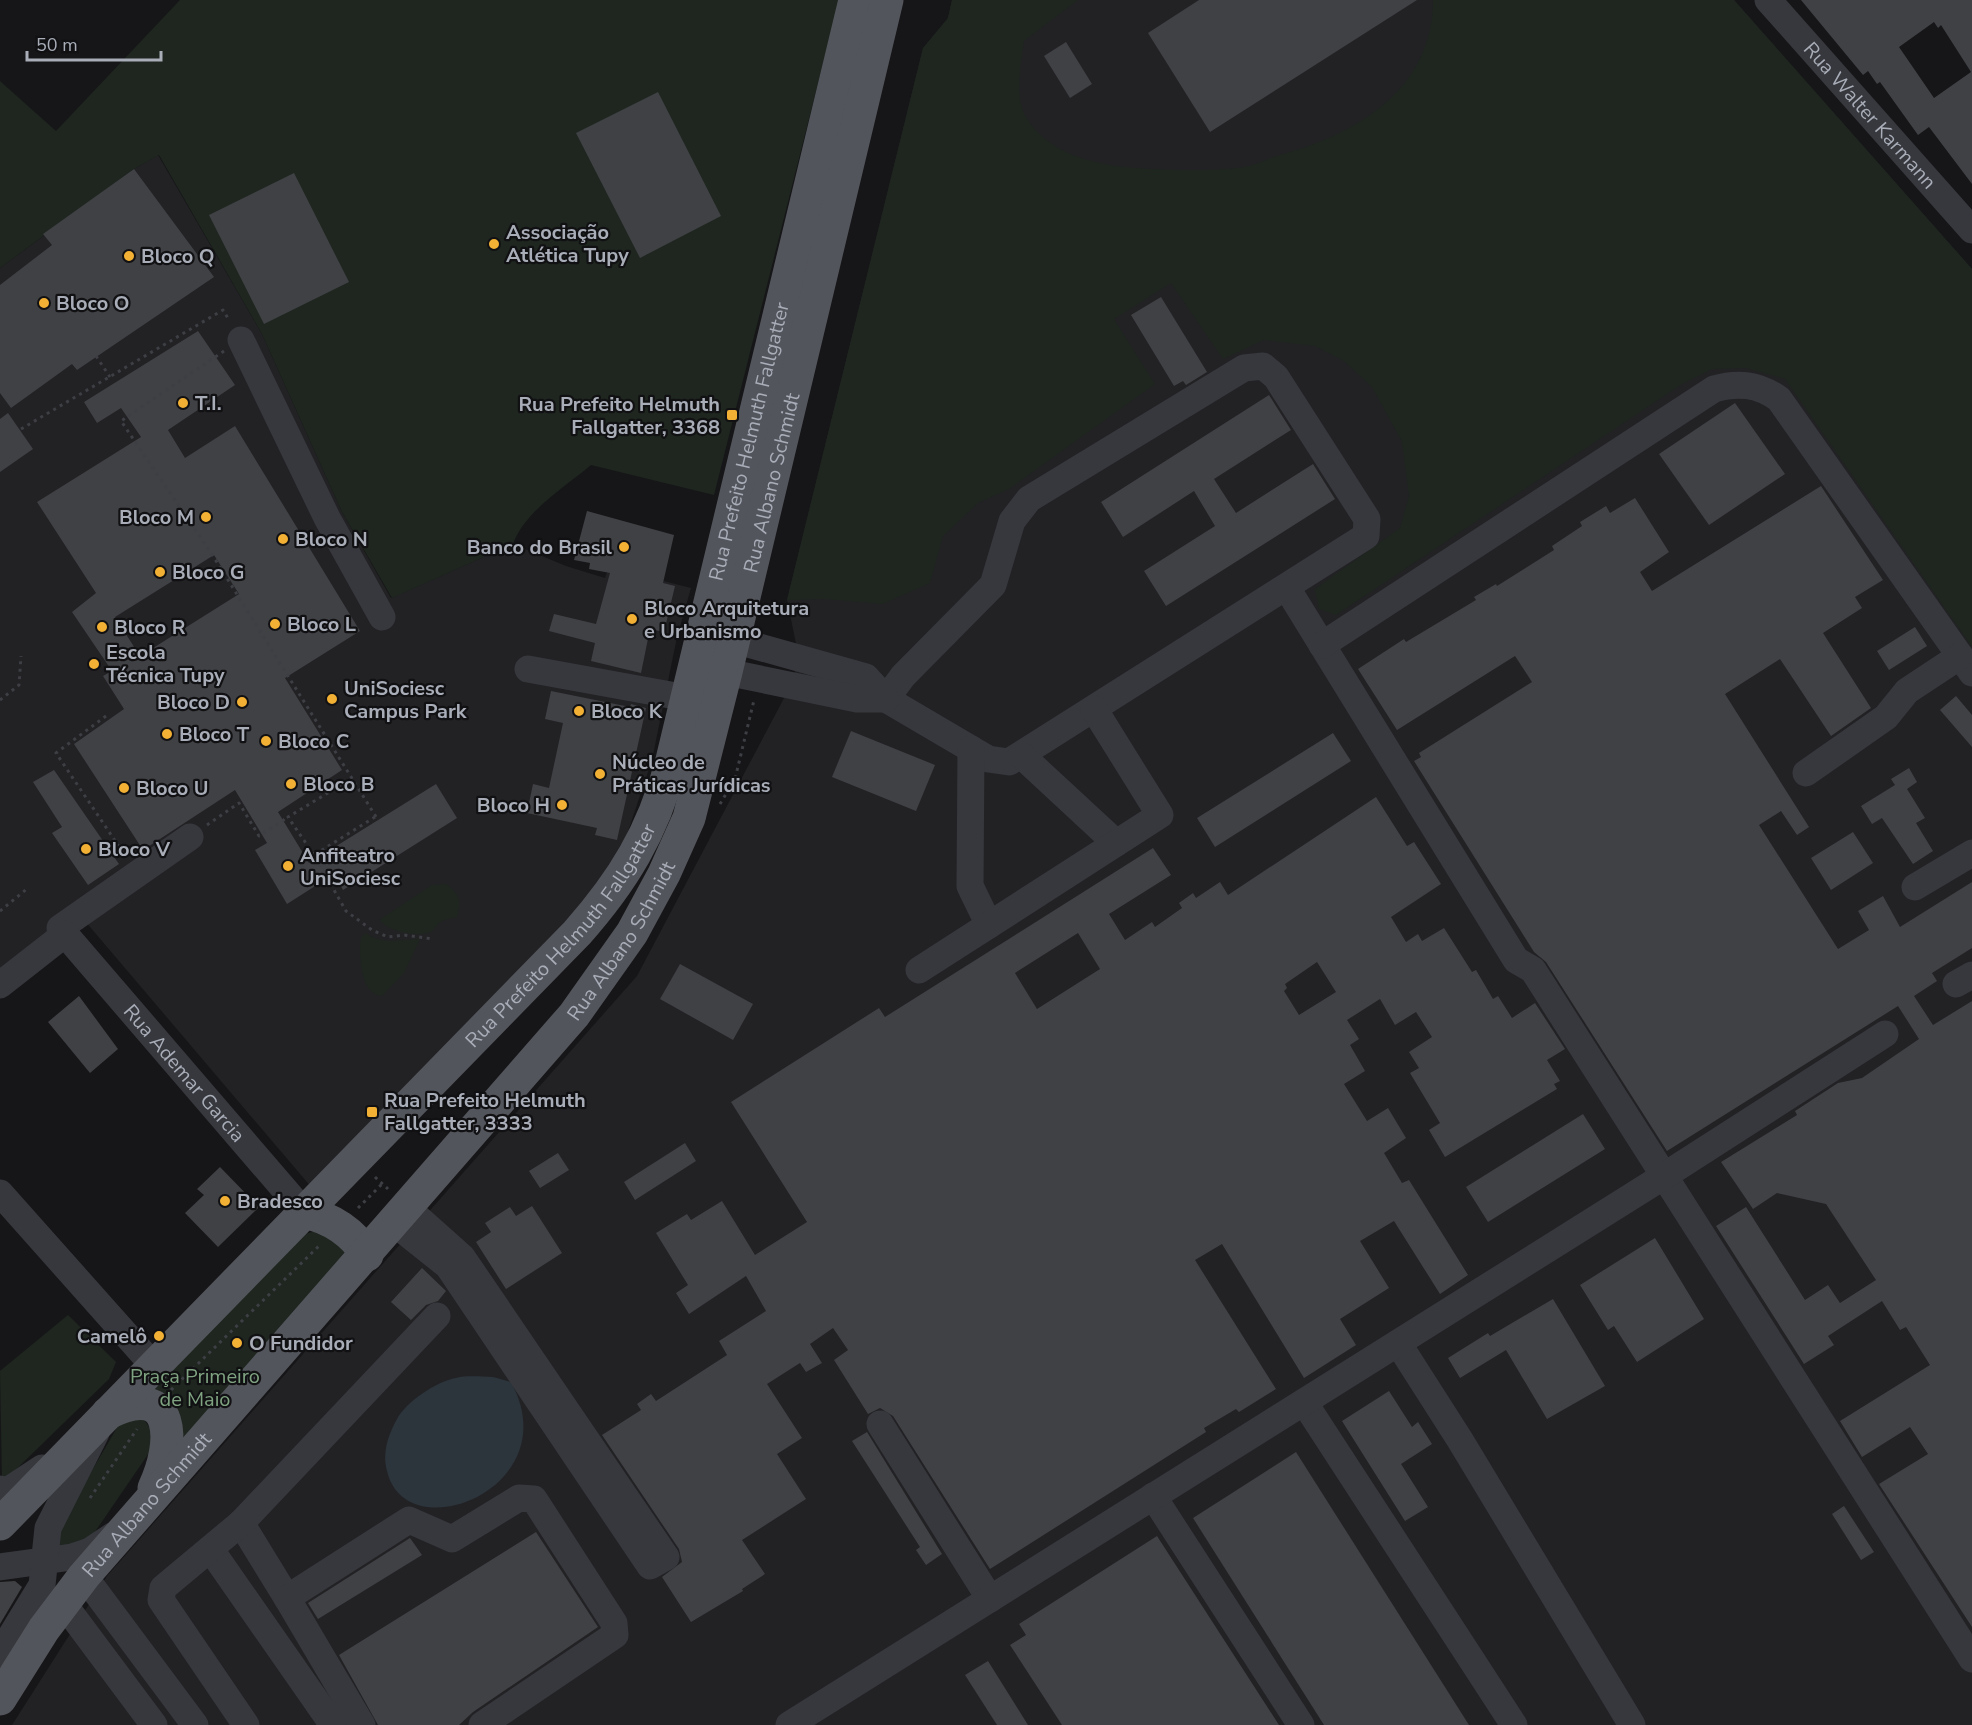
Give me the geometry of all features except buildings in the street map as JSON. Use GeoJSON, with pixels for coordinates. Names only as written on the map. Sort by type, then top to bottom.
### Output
{"type":"FeatureCollection","features":[{"type":"Feature","properties":{"kind":"main road","name":"Rua Prefeito Helmuth Fallgatter"},"geometry":{"type":"LineString","coordinates":[[0,1524],[577,933],[618,884],[634,858],[660,802],[687,698],[855,0]]}},
{"type":"Feature","properties":{"kind":"main road","name":"Rua Albano Schmidt"},"geometry":{"type":"LineString","coordinates":[[0,1699],[50,1583],[84,1576],[560,1032],[607,971],[632,933],[674,854],[689,818],[734,640],[887,0]]}},
{"type":"Feature","properties":{"kind":"main road"},"geometry":{"type":"LineString","coordinates":[[304,1212],[340,1226],[367,1254]]}},
{"type":"Feature","properties":{"kind":"main road"},"geometry":{"type":"LineString","coordinates":[[108,1413],[122,1406],[140,1403],[156,1407],[167,1424],[168,1446],[162,1471],[140,1513]]}},
{"type":"Feature","properties":{"kind":"street","name":"Rua Walter Karmann"},"geometry":{"type":"LineString","coordinates":[[1768,0],[1972,230]]}},
{"type":"Feature","properties":{"kind":"street"},"geometry":{"type":"LineString","coordinates":[[241,340],[327,518],[382,617]]}},
{"type":"Feature","properties":{"kind":"street"},"geometry":{"type":"LineString","coordinates":[[734,640],[866,677],[886,699],[988,759],[1009,762],[1366,536],[1367,519],[1276,377],[1263,366],[1244,368],[1029,499],[1012,520],[993,585],[903,676],[886,699]]}},
{"type":"Feature","properties":{"kind":"street"},"geometry":{"type":"LineString","coordinates":[[1322,645],[1714,389],[1739,384],[1761,388],[1779,399],[1966,664],[1907,691],[1886,717],[1806,773]]}},
{"type":"Feature","properties":{"kind":"street"},"geometry":{"type":"LineString","coordinates":[[1287,588],[1516,960],[1533,970],[1972,1659]]}},
{"type":"Feature","properties":{"kind":"street"},"geometry":{"type":"LineString","coordinates":[[528,669],[687,698]]}},
{"type":"Feature","properties":{"kind":"street"},"geometry":{"type":"LineString","coordinates":[[726,672],[857,699],[886,699]]}},
{"type":"Feature","properties":{"kind":"street"},"geometry":{"type":"LineString","coordinates":[[919,970],[1161,815],[1094,709]]}},
{"type":"Feature","properties":{"kind":"street"},"geometry":{"type":"LineString","coordinates":[[971,749],[970,886],[988,926]]}},
{"type":"Feature","properties":{"kind":"street"},"geometry":{"type":"LineString","coordinates":[[1021,755],[1116,843]]}},
{"type":"Feature","properties":{"kind":"street"},"geometry":{"type":"LineString","coordinates":[[0,985],[63,931],[138,873],[190,837]]}},
{"type":"Feature","properties":{"kind":"street"},"geometry":{"type":"LineString","coordinates":[[1915,887],[1972,853]]}},
{"type":"Feature","properties":{"kind":"street","name":"Rua Ademar Garcia"},"geometry":{"type":"LineString","coordinates":[[63,931],[304,1212]]}},
{"type":"Feature","properties":{"kind":"street"},"geometry":{"type":"LineString","coordinates":[[789,1725],[1664,1176],[1885,1034]]}},
{"type":"Feature","properties":{"kind":"street"},"geometry":{"type":"LineString","coordinates":[[0,1193],[154,1366]]}},
{"type":"Feature","properties":{"kind":"street"},"geometry":{"type":"LineString","coordinates":[[400,1215],[462,1257],[666,1557],[650,1566],[448,1266],[400,1215]]}},
{"type":"Feature","properties":{"kind":"street"},"geometry":{"type":"LineString","coordinates":[[246,1725],[161,1600],[163,1588],[211,1550],[241,1522],[437,1316]]}},
{"type":"Feature","properties":{"kind":"street"},"geometry":{"type":"LineString","coordinates":[[1398,1343],[1460,1440],[1632,1725]]}},
{"type":"Feature","properties":{"kind":"street"},"geometry":{"type":"LineString","coordinates":[[1304,1402],[1514,1725]]}},
{"type":"Feature","properties":{"kind":"street"},"geometry":{"type":"LineString","coordinates":[[50,1583],[48,1528],[108,1413]]}},
{"type":"Feature","properties":{"kind":"street"},"geometry":{"type":"LineString","coordinates":[[880,1424],[990,1599]]}},
{"type":"Feature","properties":{"kind":"street"},"geometry":{"type":"LineString","coordinates":[[0,1489],[7,1491],[15,1487],[69,1453]]}},
{"type":"Feature","properties":{"kind":"street"},"geometry":{"type":"LineString","coordinates":[[1153,1496],[1301,1725]]}},
{"type":"Feature","properties":{"kind":"street"},"geometry":{"type":"LineString","coordinates":[[287,1598],[409,1520],[452,1539],[519,1498],[534,1499],[614,1623],[615,1635],[482,1725]]}},
{"type":"Feature","properties":{"kind":"street"},"geometry":{"type":"LineString","coordinates":[[0,1654],[50,1583],[72,1557],[90,1551],[140,1513]]}},
{"type":"Feature","properties":{"kind":"street"},"geometry":{"type":"LineString","coordinates":[[241,1522],[362,1725]]}},
{"type":"Feature","properties":{"kind":"street"},"geometry":{"type":"LineString","coordinates":[[211,1550],[333,1725]]}},
{"type":"Feature","properties":{"kind":"street"},"geometry":{"type":"LineString","coordinates":[[2,1566],[29,1569],[50,1583],[154,1725]]}},
{"type":"Feature","properties":{"kind":"street"},"geometry":{"type":"LineString","coordinates":[[84,1576],[195,1725]]}},
{"type":"Feature","properties":{"kind":"path"},"geometry":{"type":"LineString","coordinates":[[21,429],[223,310],[241,340],[120,421],[213,556],[376,819],[314,855]]}},
{"type":"Feature","properties":{"kind":"path"},"geometry":{"type":"LineString","coordinates":[[96,356],[110,376]]}},
{"type":"Feature","properties":{"kind":"path"},"geometry":{"type":"LineString","coordinates":[[0,700],[19,685],[21,656]]}},
{"type":"Feature","properties":{"kind":"path"},"geometry":{"type":"LineString","coordinates":[[106,716],[56,753],[138,873]]}},
{"type":"Feature","properties":{"kind":"path"},"geometry":{"type":"LineString","coordinates":[[225,812],[238,803],[259,836],[351,779]]}},
{"type":"Feature","properties":{"kind":"path"},"geometry":{"type":"LineString","coordinates":[[288,817],[314,855],[346,911],[379,935],[434,939]]}},
{"type":"Feature","properties":{"kind":"path"},"geometry":{"type":"LineString","coordinates":[[0,911],[28,888]]}},
{"type":"Feature","properties":{"kind":"path"},"geometry":{"type":"LineString","coordinates":[[358,1158],[382,1184],[400,1215]]}},
{"type":"Feature","properties":{"kind":"path"},"geometry":{"type":"LineString","coordinates":[[89,1499],[142,1422],[382,1184]]}},
{"type":"Feature","properties":{"kind":"shaded area"},"geometry":{"type":"Polygon","coordinates":[[[952,0],[1734,0],[1972,269],[1972,1725],[12,1725],[107,1576],[637,976],[791,685],[799,658],[787,600],[923,48],[948,18],[952,0]]]}},
{"type":"Feature","properties":{"kind":"shaded area","name":"UniSociesc Campus Park"},"geometry":{"type":"Polygon","coordinates":[[[158,155],[262,334],[342,512],[391,598],[513,544],[566,566],[605,578],[609,567],[691,588],[677,637],[652,760],[616,867],[593,899],[312,1188],[79,914],[0,974],[0,268],[134,169],[158,155]]]}},
{"type":"Feature","properties":{"kind":"shaded area"},"geometry":{"type":"Polygon","coordinates":[[[465,1377],[493,1377],[511,1382],[523,1420],[519,1452],[502,1478],[478,1497],[450,1506],[423,1506],[400,1495],[387,1471],[385,1458],[389,1438],[401,1412],[423,1393],[440,1383],[465,1377]]]}},
{"type":"Feature","properties":{"kind":"green space","name":"Associação Atlética Tupy"},"geometry":{"type":"Polygon","coordinates":[[[180,0],[839,0],[714,495],[591,465],[536,510],[513,544],[392,598],[342,512],[262,334],[159,155],[134,169],[0,268],[0,81],[56,131],[180,0]]]}},
{"type":"Feature","properties":{"kind":"green space"},"geometry":{"type":"Polygon","coordinates":[[[952,0],[1078,0],[1024,41],[1019,90],[1022,109],[1026,117],[1050,143],[1081,158],[1134,168],[1194,170],[1248,166],[1309,146],[1362,120],[1385,103],[1405,83],[1420,59],[1430,31],[1433,0],[1734,0],[1972,269],[1972,647],[1785,379],[1746,368],[1712,369],[1682,384],[1336,615],[1319,609],[1315,589],[1400,528],[1409,496],[1402,442],[1372,387],[1344,361],[1315,346],[1264,340],[1223,359],[1171,283],[1114,319],[1155,384],[1009,489],[978,503],[943,536],[930,583],[883,604],[825,599],[787,600],[923,48],[948,18],[952,0]]]}},
{"type":"Feature","properties":{"kind":"green space"},"geometry":{"type":"Polygon","coordinates":[[[446,884],[458,898],[457,917],[439,923],[430,932],[415,934],[402,932],[379,920],[432,885],[446,884]]]}},
{"type":"Feature","properties":{"kind":"green space"},"geometry":{"type":"Polygon","coordinates":[[[366,933],[385,941],[420,939],[404,973],[382,996],[374,994],[369,988],[362,972],[361,937],[366,933]]]}},
{"type":"Feature","properties":{"kind":"green space","name":"Praça Primeiro de Maio"},"geometry":{"type":"Polygon","coordinates":[[[319,1230],[327,1231],[348,1255],[178,1452],[141,1395],[305,1234],[319,1230]]]}},
{"type":"Feature","properties":{"kind":"green space"},"geometry":{"type":"Polygon","coordinates":[[[68,1315],[116,1362],[109,1379],[2,1483],[0,1371],[68,1315]]]}},
{"type":"Feature","properties":{"kind":"green space"},"geometry":{"type":"Polygon","coordinates":[[[122,1419],[143,1419],[151,1433],[151,1450],[88,1542],[60,1551],[55,1534],[122,1419]]]}},
{"type":"Feature","properties":{"kind":"place","name":"Associação Atlética Tupy"},"geometry":{"type":"Point","coordinates":[494,244]}},
{"type":"Feature","properties":{"kind":"place","name":"Bloco Q"},"geometry":{"type":"Point","coordinates":[129,256]}},
{"type":"Feature","properties":{"kind":"place","name":"Bloco O"},"geometry":{"type":"Point","coordinates":[44,303]}},
{"type":"Feature","properties":{"kind":"place","name":"T.I."},"geometry":{"type":"Point","coordinates":[183,403]}},
{"type":"Feature","properties":{"kind":"place","name":"Rua Prefeito Helmuth Fallgatter, 3368"},"geometry":{"type":"Point","coordinates":[732,415]}},
{"type":"Feature","properties":{"kind":"place","name":"Bloco M"},"geometry":{"type":"Point","coordinates":[206,517]}},
{"type":"Feature","properties":{"kind":"place","name":"Bloco N"},"geometry":{"type":"Point","coordinates":[283,539]}},
{"type":"Feature","properties":{"kind":"place","name":"Banco do Brasil"},"geometry":{"type":"Point","coordinates":[624,547]}},
{"type":"Feature","properties":{"kind":"place","name":"Bloco G"},"geometry":{"type":"Point","coordinates":[160,572]}},
{"type":"Feature","properties":{"kind":"place","name":"Bloco Arquitetura e Urbanismo"},"geometry":{"type":"Point","coordinates":[632,619]}},
{"type":"Feature","properties":{"kind":"place","name":"Bloco L"},"geometry":{"type":"Point","coordinates":[275,624]}},
{"type":"Feature","properties":{"kind":"place","name":"Bloco R"},"geometry":{"type":"Point","coordinates":[102,627]}},
{"type":"Feature","properties":{"kind":"place","name":"Escola Técnica Tupy"},"geometry":{"type":"Point","coordinates":[94,664]}},
{"type":"Feature","properties":{"kind":"place","name":"UniSociesc Campus Park"},"geometry":{"type":"Point","coordinates":[332,699]}},
{"type":"Feature","properties":{"kind":"place","name":"Bloco D"},"geometry":{"type":"Point","coordinates":[242,702]}},
{"type":"Feature","properties":{"kind":"place","name":"Bloco K"},"geometry":{"type":"Point","coordinates":[579,711]}},
{"type":"Feature","properties":{"kind":"place","name":"Bloco T"},"geometry":{"type":"Point","coordinates":[167,734]}},
{"type":"Feature","properties":{"kind":"place","name":"Bloco C"},"geometry":{"type":"Point","coordinates":[266,741]}},
{"type":"Feature","properties":{"kind":"place","name":"Núcleo de Práticas Jurídicas"},"geometry":{"type":"Point","coordinates":[600,774]}},
{"type":"Feature","properties":{"kind":"place","name":"Bloco B"},"geometry":{"type":"Point","coordinates":[291,784]}},
{"type":"Feature","properties":{"kind":"place","name":"Bloco U"},"geometry":{"type":"Point","coordinates":[124,788]}},
{"type":"Feature","properties":{"kind":"place","name":"Bloco H"},"geometry":{"type":"Point","coordinates":[562,805]}},
{"type":"Feature","properties":{"kind":"place","name":"Bloco V"},"geometry":{"type":"Point","coordinates":[86,849]}},
{"type":"Feature","properties":{"kind":"place","name":"Anfiteatro UniSociesc"},"geometry":{"type":"Point","coordinates":[288,866]}},
{"type":"Feature","properties":{"kind":"place","name":"Rua Prefeito Helmuth Fallgatter, 3333"},"geometry":{"type":"Point","coordinates":[372,1112]}},
{"type":"Feature","properties":{"kind":"place","name":"Bradesco"},"geometry":{"type":"Point","coordinates":[225,1201]}},
{"type":"Feature","properties":{"kind":"place","name":"Camelô"},"geometry":{"type":"Point","coordinates":[159,1336]}},
{"type":"Feature","properties":{"kind":"place","name":"O Fundidor"},"geometry":{"type":"Point","coordinates":[237,1343]}}]}
